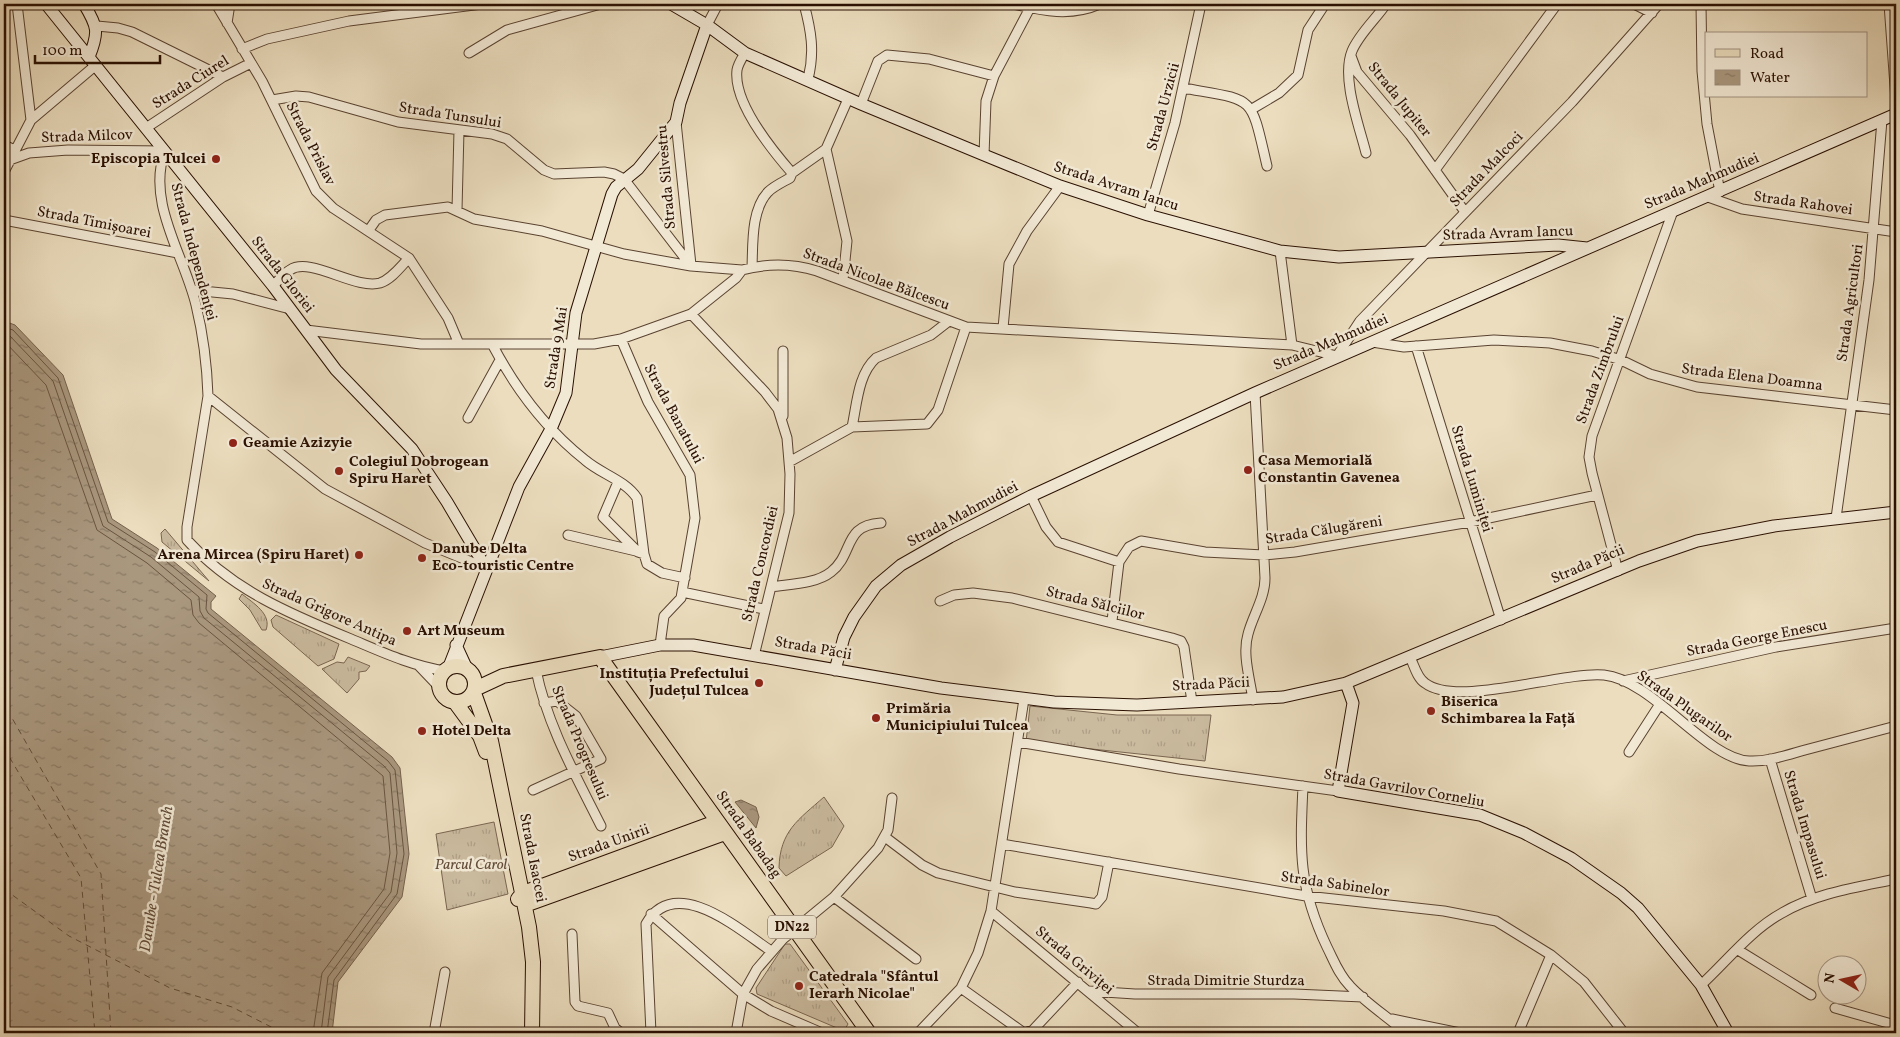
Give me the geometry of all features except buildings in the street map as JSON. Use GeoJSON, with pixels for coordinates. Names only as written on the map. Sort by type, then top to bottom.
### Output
{"type":"FeatureCollection","features":[{"type":"Feature","properties":{"kind":"main road","name":"Strada Păcii"},"geometry":{"type":"LineString","coordinates":[[474,691],[503,676],[600,657]]}},
{"type":"Feature","properties":{"kind":"main road","name":"Strada Babadag"},"geometry":{"type":"LineString","coordinates":[[600,657],[661,740],[716,822],[869,1033]]}},
{"type":"Feature","properties":{"kind":"main road"},"geometry":{"type":"LineString","coordinates":[[454,666],[470,671],[474,691],[464,701],[455,702],[446,699],[439,687],[440,678],[446,670],[454,666]]}},
{"type":"Feature","properties":{"kind":"main road","name":"Strada Păcii"},"geometry":{"type":"LineString","coordinates":[[470,671],[503,676]]}},
{"type":"Feature","properties":{"kind":"main road","name":"Strada Isaccei"},"geometry":{"type":"LineString","coordinates":[[474,691],[492,741],[520,901],[532,944],[532,1033]]}},
{"type":"Feature","properties":{"kind":"main road","name":"Strada Isaccei"},"geometry":{"type":"LineString","coordinates":[[455,702],[480,736],[486,752],[512,881],[520,901],[525,994],[523,1033]]}},
{"type":"Feature","properties":{"kind":"main road","name":"Strada Unirii"},"geometry":{"type":"LineString","coordinates":[[520,901],[716,822]]}},
{"type":"Feature","properties":{"kind":"main road","name":"Strada Unirii"},"geometry":{"type":"LineString","coordinates":[[520,901],[725,833]]}},
{"type":"Feature","properties":{"kind":"street"},"geometry":{"type":"LineString","coordinates":[[17,4],[31,120]]}},
{"type":"Feature","properties":{"kind":"street","name":"Strada Gloriei"},"geometry":{"type":"LineString","coordinates":[[46,4],[165,150],[349,385],[412,450],[447,502],[486,568]]}},
{"type":"Feature","properties":{"kind":"street"},"geometry":{"type":"LineString","coordinates":[[4,172],[7,161],[31,120],[93,61],[97,26],[84,4]]}},
{"type":"Feature","properties":{"kind":"street","name":"Strada Prislav"},"geometry":{"type":"LineString","coordinates":[[216,4],[272,100],[316,191],[333,208],[409,258],[448,318],[459,344]]}},
{"type":"Feature","properties":{"kind":"street"},"geometry":{"type":"LineString","coordinates":[[227,23],[230,4]]}},
{"type":"Feature","properties":{"kind":"street"},"geometry":{"type":"LineString","coordinates":[[242,49],[267,39],[348,21],[482,4]]}},
{"type":"Feature","properties":{"kind":"street"},"geometry":{"type":"LineString","coordinates":[[469,53],[507,30],[601,4]]}},
{"type":"Feature","properties":{"kind":"street","name":"Strada Avram Iancu"},"geometry":{"type":"LineString","coordinates":[[671,4],[707,25],[745,53],[808,79],[848,99],[1060,186],[1148,215],[1280,251],[1339,257],[1558,245],[1588,248]]}},
{"type":"Feature","properties":{"kind":"street","name":"Strada Silvestru"},"geometry":{"type":"LineString","coordinates":[[691,266],[676,122],[680,103],[707,25],[718,4]]}},
{"type":"Feature","properties":{"kind":"street"},"geometry":{"type":"LineString","coordinates":[[804,4],[812,36],[812,54],[808,79]]}},
{"type":"Feature","properties":{"kind":"street"},"geometry":{"type":"LineString","coordinates":[[1013,4],[1059,13],[1088,10],[1100,4]]}},
{"type":"Feature","properties":{"kind":"street","name":"Strada Urzicii"},"geometry":{"type":"LineString","coordinates":[[1148,215],[1183,88],[1201,4]]}},
{"type":"Feature","properties":{"kind":"street"},"geometry":{"type":"LineString","coordinates":[[1252,109],[1279,93],[1298,75],[1308,30],[1325,4]]}},
{"type":"Feature","properties":{"kind":"street","name":"Strada Jupiter"},"geometry":{"type":"LineString","coordinates":[[1386,4],[1357,42],[1350,56],[1358,72],[1410,135],[1465,212]]}},
{"type":"Feature","properties":{"kind":"street"},"geometry":{"type":"LineString","coordinates":[[1435,170],[1557,4]]}},
{"type":"Feature","properties":{"kind":"street"},"geometry":{"type":"LineString","coordinates":[[1634,4],[1652,13]]}},
{"type":"Feature","properties":{"kind":"street","name":"Strada Malcoci"},"geometry":{"type":"LineString","coordinates":[[1337,356],[1360,321],[1572,102],[1659,4]]}},
{"type":"Feature","properties":{"kind":"street"},"geometry":{"type":"LineString","coordinates":[[1701,4],[1702,70],[1707,124],[1720,192]]}},
{"type":"Feature","properties":{"kind":"street"},"geometry":{"type":"LineString","coordinates":[[1889,4],[1896,100]]}},
{"type":"Feature","properties":{"kind":"street"},"geometry":{"type":"LineString","coordinates":[[984,155],[986,102],[994,76],[1005,51],[1031,6]]}},
{"type":"Feature","properties":{"kind":"street"},"geometry":{"type":"LineString","coordinates":[[97,26],[118,28],[132,32],[223,77]]}},
{"type":"Feature","properties":{"kind":"street"},"geometry":{"type":"LineString","coordinates":[[745,53],[737,68],[736,76],[749,115],[759,132],[792,173]]}},
{"type":"Feature","properties":{"kind":"street"},"geometry":{"type":"LineString","coordinates":[[861,104],[878,61],[887,55],[929,59],[994,76]]}},
{"type":"Feature","properties":{"kind":"street"},"geometry":{"type":"LineString","coordinates":[[1350,56],[1349,80],[1366,153]]}},
{"type":"Feature","properties":{"kind":"street","name":"Strada Ciurel"},"geometry":{"type":"LineString","coordinates":[[146,128],[223,77],[251,63]]}},
{"type":"Feature","properties":{"kind":"street"},"geometry":{"type":"LineString","coordinates":[[1183,88],[1236,97],[1252,109],[1267,166]]}},
{"type":"Feature","properties":{"kind":"street","name":"Strada Tunsului"},"geometry":{"type":"LineString","coordinates":[[272,100],[296,96],[309,97],[398,122],[507,139],[544,170],[554,174],[604,172],[624,179]]}},
{"type":"Feature","properties":{"kind":"street"},"geometry":{"type":"LineString","coordinates":[[752,267],[759,205],[768,192],[790,178],[792,173],[826,149],[848,99]]}},
{"type":"Feature","properties":{"kind":"street","name":"Strada Mahmudiei"},"geometry":{"type":"LineString","coordinates":[[835,670],[844,637],[854,617],[876,586],[918,554],[1031,496],[1337,356],[1673,211],[1708,198],[1896,114]]}},
{"type":"Feature","properties":{"kind":"street","name":"Strada Agricultori"},"geometry":{"type":"LineString","coordinates":[[1836,518],[1850,405],[1869,280],[1875,228],[1882,120]]}},
{"type":"Feature","properties":{"kind":"street","name":"Strada 9 Mai"},"geometry":{"type":"LineString","coordinates":[[446,670],[519,487],[551,429],[566,393],[571,367],[576,313],[612,194],[624,179],[638,169],[676,122]]}},
{"type":"Feature","properties":{"kind":"street"},"geometry":{"type":"LineString","coordinates":[[457,210],[459,130]]}},
{"type":"Feature","properties":{"kind":"street"},"geometry":{"type":"LineString","coordinates":[[4,145],[15,150]]}},
{"type":"Feature","properties":{"kind":"street"},"geometry":{"type":"LineString","coordinates":[[826,149],[847,241],[843,280]]}},
{"type":"Feature","properties":{"kind":"street","name":"Strada Milcov"},"geometry":{"type":"LineString","coordinates":[[7,161],[29,153],[68,150],[165,150]]}},
{"type":"Feature","properties":{"kind":"street","name":"Strada Independenței"},"geometry":{"type":"LineString","coordinates":[[165,150],[159,167],[161,196],[178,253],[192,290],[204,352],[208,396],[187,527],[187,540]]}},
{"type":"Feature","properties":{"kind":"street"},"geometry":{"type":"LineString","coordinates":[[624,179],[691,266]]}},
{"type":"Feature","properties":{"kind":"street"},"geometry":{"type":"LineString","coordinates":[[1003,328],[1009,264],[1023,238],[1060,186]]}},
{"type":"Feature","properties":{"kind":"street","name":"Strada Rahovei"},"geometry":{"type":"LineString","coordinates":[[1708,198],[1742,209],[1896,232]]}},
{"type":"Feature","properties":{"kind":"street"},"geometry":{"type":"LineString","coordinates":[[369,230],[376,220],[385,215],[442,207],[457,210],[474,219],[542,231],[633,256],[691,266],[742,270]]}},
{"type":"Feature","properties":{"kind":"street","name":"Strada Zimbrului"},"geometry":{"type":"LineString","coordinates":[[1618,571],[1597,495],[1589,457],[1592,436],[1673,211]]}},
{"type":"Feature","properties":{"kind":"street","name":"Strada Timișoarei"},"geometry":{"type":"LineString","coordinates":[[4,220],[178,253]]}},
{"type":"Feature","properties":{"kind":"street"},"geometry":{"type":"LineString","coordinates":[[1280,251],[1292,346]]}},
{"type":"Feature","properties":{"kind":"street"},"geometry":{"type":"LineString","coordinates":[[273,286],[289,270],[296,267],[314,269],[361,282],[379,283],[392,276],[409,258]]}},
{"type":"Feature","properties":{"kind":"street","name":"Strada Nicolae Bălcescu"},"geometry":{"type":"LineString","coordinates":[[306,330],[392,341],[459,344],[572,344],[621,339],[691,314],[736,278],[742,270],[769,265],[796,265],[843,280],[966,327],[1292,346],[1337,356]]}},
{"type":"Feature","properties":{"kind":"street"},"geometry":{"type":"LineString","coordinates":[[192,290],[233,294],[290,309]]}},
{"type":"Feature","properties":{"kind":"street","name":"Strada Concordiei"},"geometry":{"type":"LineString","coordinates":[[691,314],[765,392],[783,419]]}},
{"type":"Feature","properties":{"kind":"street"},"geometry":{"type":"LineString","coordinates":[[852,427],[863,378],[870,364],[876,358],[931,335],[949,321]]}},
{"type":"Feature","properties":{"kind":"street"},"geometry":{"type":"LineString","coordinates":[[789,462],[852,427],[927,424],[938,410],[966,327]]}},
{"type":"Feature","properties":{"kind":"street","name":"Strada Banatului"},"geometry":{"type":"LineString","coordinates":[[621,339],[648,402],[690,475],[695,518],[685,578],[680,598],[664,616],[660,645]]}},
{"type":"Feature","properties":{"kind":"street","name":"Strada Elena Doamna"},"geometry":{"type":"LineString","coordinates":[[1372,342],[1416,346],[1494,340],[1530,341],[1592,350],[1620,360],[1657,377],[1697,387],[1896,410]]}},
{"type":"Feature","properties":{"kind":"street"},"geometry":{"type":"LineString","coordinates":[[492,344],[519,390],[551,429],[589,464],[632,491],[637,498],[641,553]]}},
{"type":"Feature","properties":{"kind":"street","name":"Strada Luminiței"},"geometry":{"type":"LineString","coordinates":[[1416,346],[1501,620]]}},
{"type":"Feature","properties":{"kind":"street","name":"Strada Concordiei"},"geometry":{"type":"LineString","coordinates":[[754,656],[789,513],[789,462],[783,419],[782,351]]}},
{"type":"Feature","properties":{"kind":"street"},"geometry":{"type":"LineString","coordinates":[[468,418],[500,360]]}},
{"type":"Feature","properties":{"kind":"street"},"geometry":{"type":"LineString","coordinates":[[1254,700],[1246,646],[1248,634],[1265,589],[1255,393]]}},
{"type":"Feature","properties":{"kind":"street"},"geometry":{"type":"LineString","coordinates":[[208,396],[325,489],[425,543],[486,568]]}},
{"type":"Feature","properties":{"kind":"street"},"geometry":{"type":"LineString","coordinates":[[618,482],[603,517],[641,553],[647,564],[653,569],[685,578]]}},
{"type":"Feature","properties":{"kind":"street","name":"Strada Călugăreni"},"geometry":{"type":"LineString","coordinates":[[1119,562],[1129,548],[1141,541],[1205,552],[1264,555],[1295,552],[1470,522],[1597,495]]}},
{"type":"Feature","properties":{"kind":"street"},"geometry":{"type":"LineString","coordinates":[[1031,496],[1046,528],[1058,542],[1119,562],[1112,621]]}},
{"type":"Feature","properties":{"kind":"street","name":"Strada Păcii"},"geometry":{"type":"LineString","coordinates":[[600,657],[660,645],[693,645],[941,688],[1024,699],[1100,705],[1254,700],[1313,692],[1346,683],[1670,549],[1707,538],[1774,526],[1896,512]]}},
{"type":"Feature","properties":{"kind":"street"},"geometry":{"type":"LineString","coordinates":[[771,587],[824,576],[841,561],[848,543],[859,529],[871,524],[881,523]]}},
{"type":"Feature","properties":{"kind":"street"},"geometry":{"type":"LineString","coordinates":[[568,534],[641,553]]}},
{"type":"Feature","properties":{"kind":"street","name":"Strada Grigore Antipa"},"geometry":{"type":"LineString","coordinates":[[187,540],[218,570],[248,592],[286,612],[419,666],[446,670]]}},
{"type":"Feature","properties":{"kind":"street"},"geometry":{"type":"LineString","coordinates":[[682,592],[764,609]]}},
{"type":"Feature","properties":{"kind":"street","name":"Strada Sălciilor"},"geometry":{"type":"LineString","coordinates":[[940,601],[963,594],[983,594],[1012,598],[1112,621],[1181,641],[1187,659],[1192,702]]}},
{"type":"Feature","properties":{"kind":"street","name":"Strada George Enescu"},"geometry":{"type":"LineString","coordinates":[[1623,681],[1776,647],[1896,628]]}},
{"type":"Feature","properties":{"kind":"street"},"geometry":{"type":"LineString","coordinates":[[456,645],[470,671]]}},
{"type":"Feature","properties":{"kind":"street","name":"Strada Plugarilor"},"geometry":{"type":"LineString","coordinates":[[1410,657],[1424,682],[1436,688],[1450,690],[1502,689],[1593,674],[1615,677],[1660,704],[1720,750],[1736,758],[1748,761],[1770,759],[1896,726]]}},
{"type":"Feature","properties":{"kind":"street","name":"Strada Grigore Antipa"},"geometry":{"type":"LineString","coordinates":[[419,666],[439,687]]}},
{"type":"Feature","properties":{"kind":"street","name":"Strada Progresului"},"geometry":{"type":"LineString","coordinates":[[536,670],[544,703],[574,772],[601,826]]}},
{"type":"Feature","properties":{"kind":"street"},"geometry":{"type":"LineString","coordinates":[[1338,791],[1352,703],[1346,683]]}},
{"type":"Feature","properties":{"kind":"street"},"geometry":{"type":"LineString","coordinates":[[918,1033],[961,988],[973,966],[991,910],[1024,699]]}},
{"type":"Feature","properties":{"kind":"street"},"geometry":{"type":"LineString","coordinates":[[533,790],[601,759],[573,712],[557,701],[544,703]]}},
{"type":"Feature","properties":{"kind":"street"},"geometry":{"type":"LineString","coordinates":[[1629,752],[1660,704]]}},
{"type":"Feature","properties":{"kind":"street","name":"Strada Gavrilov Corneliu"},"geometry":{"type":"LineString","coordinates":[[1018,742],[1179,769],[1338,791],[1480,815],[1544,842],[1621,893],[1638,908],[1701,985],[1728,1033]]}},
{"type":"Feature","properties":{"kind":"street","name":"Strada Impasului"},"geometry":{"type":"LineString","coordinates":[[1770,759],[1812,899]]}},
{"type":"Feature","properties":{"kind":"street"},"geometry":{"type":"LineString","coordinates":[[1303,786],[1300,848],[1306,896],[1338,971],[1350,986],[1406,1033]]}},
{"type":"Feature","properties":{"kind":"street"},"geometry":{"type":"LineString","coordinates":[[736,1033],[743,994],[771,951],[834,897],[885,837],[892,798]]}},
{"type":"Feature","properties":{"kind":"street"},"geometry":{"type":"LineString","coordinates":[[885,837],[932,870],[995,888],[1096,904],[1102,897],[1109,862]]}},
{"type":"Feature","properties":{"kind":"street","name":"Strada Sabinelor"},"geometry":{"type":"LineString","coordinates":[[1002,844],[1306,896],[1444,911],[1496,921],[1552,954],[1584,982],[1624,1033]]}},
{"type":"Feature","properties":{"kind":"street"},"geometry":{"type":"LineString","coordinates":[[1701,985],[1762,927],[1780,914],[1832,892],[1896,879]]}},
{"type":"Feature","properties":{"kind":"street"},"geometry":{"type":"LineString","coordinates":[[834,897],[916,959]]}},
{"type":"Feature","properties":{"kind":"street"},"geometry":{"type":"LineString","coordinates":[[651,1033],[646,924],[652,914],[665,906],[691,905],[704,908],[717,914],[771,951]]}},
{"type":"Feature","properties":{"kind":"street","name":"Strada Griviței"},"geometry":{"type":"LineString","coordinates":[[991,910],[1138,1033]]}},
{"type":"Feature","properties":{"kind":"street"},"geometry":{"type":"LineString","coordinates":[[652,914],[743,994],[771,1011],[822,1033]]}},
{"type":"Feature","properties":{"kind":"street"},"geometry":{"type":"LineString","coordinates":[[572,934],[574,1002],[578,1006],[608,1013],[614,1028],[620,1033]]}},
{"type":"Feature","properties":{"kind":"street"},"geometry":{"type":"LineString","coordinates":[[1738,950],[1811,996]]}},
{"type":"Feature","properties":{"kind":"street"},"geometry":{"type":"LineString","coordinates":[[1518,1033],[1552,954]]}},
{"type":"Feature","properties":{"kind":"street"},"geometry":{"type":"LineString","coordinates":[[434,1033],[445,972]]}},
{"type":"Feature","properties":{"kind":"street"},"geometry":{"type":"LineString","coordinates":[[961,988],[1024,1033],[1033,1030],[1078,982]]}},
{"type":"Feature","properties":{"kind":"street","name":"Strada Dimitrie Sturdza"},"geometry":{"type":"LineString","coordinates":[[1089,991],[1135,994],[1294,994],[1363,997]]}},
{"type":"Feature","properties":{"kind":"street"},"geometry":{"type":"LineString","coordinates":[[1835,1008],[1895,1026]]}},
{"type":"Feature","properties":{"kind":"street"},"geometry":{"type":"LineString","coordinates":[[1390,1019],[1460,1033]]}},
{"type":"Feature","properties":{"kind":"green space"},"geometry":{"type":"Polygon","coordinates":[[[165,529],[209,581],[162,542],[161,533],[165,529]]]}},
{"type":"Feature","properties":{"kind":"green space"},"geometry":{"type":"Polygon","coordinates":[[[242,594],[264,614],[267,624],[266,630],[262,630],[250,610],[239,599],[242,594]]]}},
{"type":"Feature","properties":{"kind":"green space"},"geometry":{"type":"Polygon","coordinates":[[[276,615],[339,644],[334,659],[318,666],[273,627],[271,620],[276,615]]]}},
{"type":"Feature","properties":{"kind":"green space"},"geometry":{"type":"Polygon","coordinates":[[[348,657],[370,666],[366,671],[359,672],[359,679],[347,693],[322,669],[337,662],[344,663],[348,657]]]}},
{"type":"Feature","properties":{"kind":"green space"},"geometry":{"type":"Polygon","coordinates":[[[1030,706],[1117,715],[1211,715],[1205,761],[1026,742],[1030,706]]]}},
{"type":"Feature","properties":{"kind":"green space"},"geometry":{"type":"Polygon","coordinates":[[[824,797],[844,826],[832,847],[786,876],[779,868],[780,855],[787,835],[792,827],[824,797]]]}},
{"type":"Feature","properties":{"kind":"green space","name":"Parcul Carol"},"geometry":{"type":"Polygon","coordinates":[[[494,822],[508,894],[447,910],[436,834],[494,822]]]}},
{"type":"Feature","properties":{"kind":"green space"},"geometry":{"type":"Polygon","coordinates":[[[785,944],[790,944],[848,1024],[844,1031],[757,994],[756,988],[785,944]]]}},
{"type":"Feature","properties":{"kind":"water","name":"Danube - Tulcea Branch"},"geometry":{"type":"Polygon","coordinates":[[[4,321],[15,325],[63,375],[112,519],[157,548],[216,596],[211,602],[211,609],[392,757],[400,768],[409,854],[402,897],[338,982],[332,1033],[4,1033],[4,321]]]}},
{"type":"Feature","properties":{"kind":"water"},"geometry":{"type":"Polygon","coordinates":[[[741,800],[756,807],[759,817],[756,828],[735,802],[741,800]]]}},
{"type":"Feature","properties":{"kind":"ferry route"},"geometry":{"type":"LineString","coordinates":[[4,713],[12,718],[101,874],[111,1033]]}},
{"type":"Feature","properties":{"kind":"ferry route"},"geometry":{"type":"LineString","coordinates":[[4,748],[81,878],[95,1033]]}},
{"type":"Feature","properties":{"kind":"ferry route"},"geometry":{"type":"LineString","coordinates":[[4,889],[69,936],[170,988],[232,1007],[283,1033]]}},
{"type":"Feature","properties":{"kind":"place","name":"Episcopia Tulcei"},"geometry":{"type":"Point","coordinates":[216,159]}},
{"type":"Feature","properties":{"kind":"place","name":"Geamie Azizyie"},"geometry":{"type":"Point","coordinates":[233,443]}},
{"type":"Feature","properties":{"kind":"place","name":"Casa Memorială Constantin Gavenea"},"geometry":{"type":"Point","coordinates":[1248,470]}},
{"type":"Feature","properties":{"kind":"place","name":"Colegiul Dobrogean Spiru Haret"},"geometry":{"type":"Point","coordinates":[339,471]}},
{"type":"Feature","properties":{"kind":"place","name":"Arena Mircea (Spiru Haret)"},"geometry":{"type":"Point","coordinates":[359,555]}},
{"type":"Feature","properties":{"kind":"place","name":"Danube Delta Eco-touristic Centre"},"geometry":{"type":"Point","coordinates":[422,558]}},
{"type":"Feature","properties":{"kind":"place","name":"Art Museum"},"geometry":{"type":"Point","coordinates":[407,631]}},
{"type":"Feature","properties":{"kind":"place","name":"Instituția Prefectului Județul Tulcea"},"geometry":{"type":"Point","coordinates":[759,683]}},
{"type":"Feature","properties":{"kind":"place","name":"Biserica Schimbarea la Față"},"geometry":{"type":"Point","coordinates":[1431,711]}},
{"type":"Feature","properties":{"kind":"place","name":"Primăria Municipiului Tulcea"},"geometry":{"type":"Point","coordinates":[876,718]}},
{"type":"Feature","properties":{"kind":"place","name":"Hotel Delta"},"geometry":{"type":"Point","coordinates":[422,731]}},
{"type":"Feature","properties":{"kind":"place","name":"Catedrala \"Sfântul Ierarh Nicolae\""},"geometry":{"type":"Point","coordinates":[799,986]}}]}
